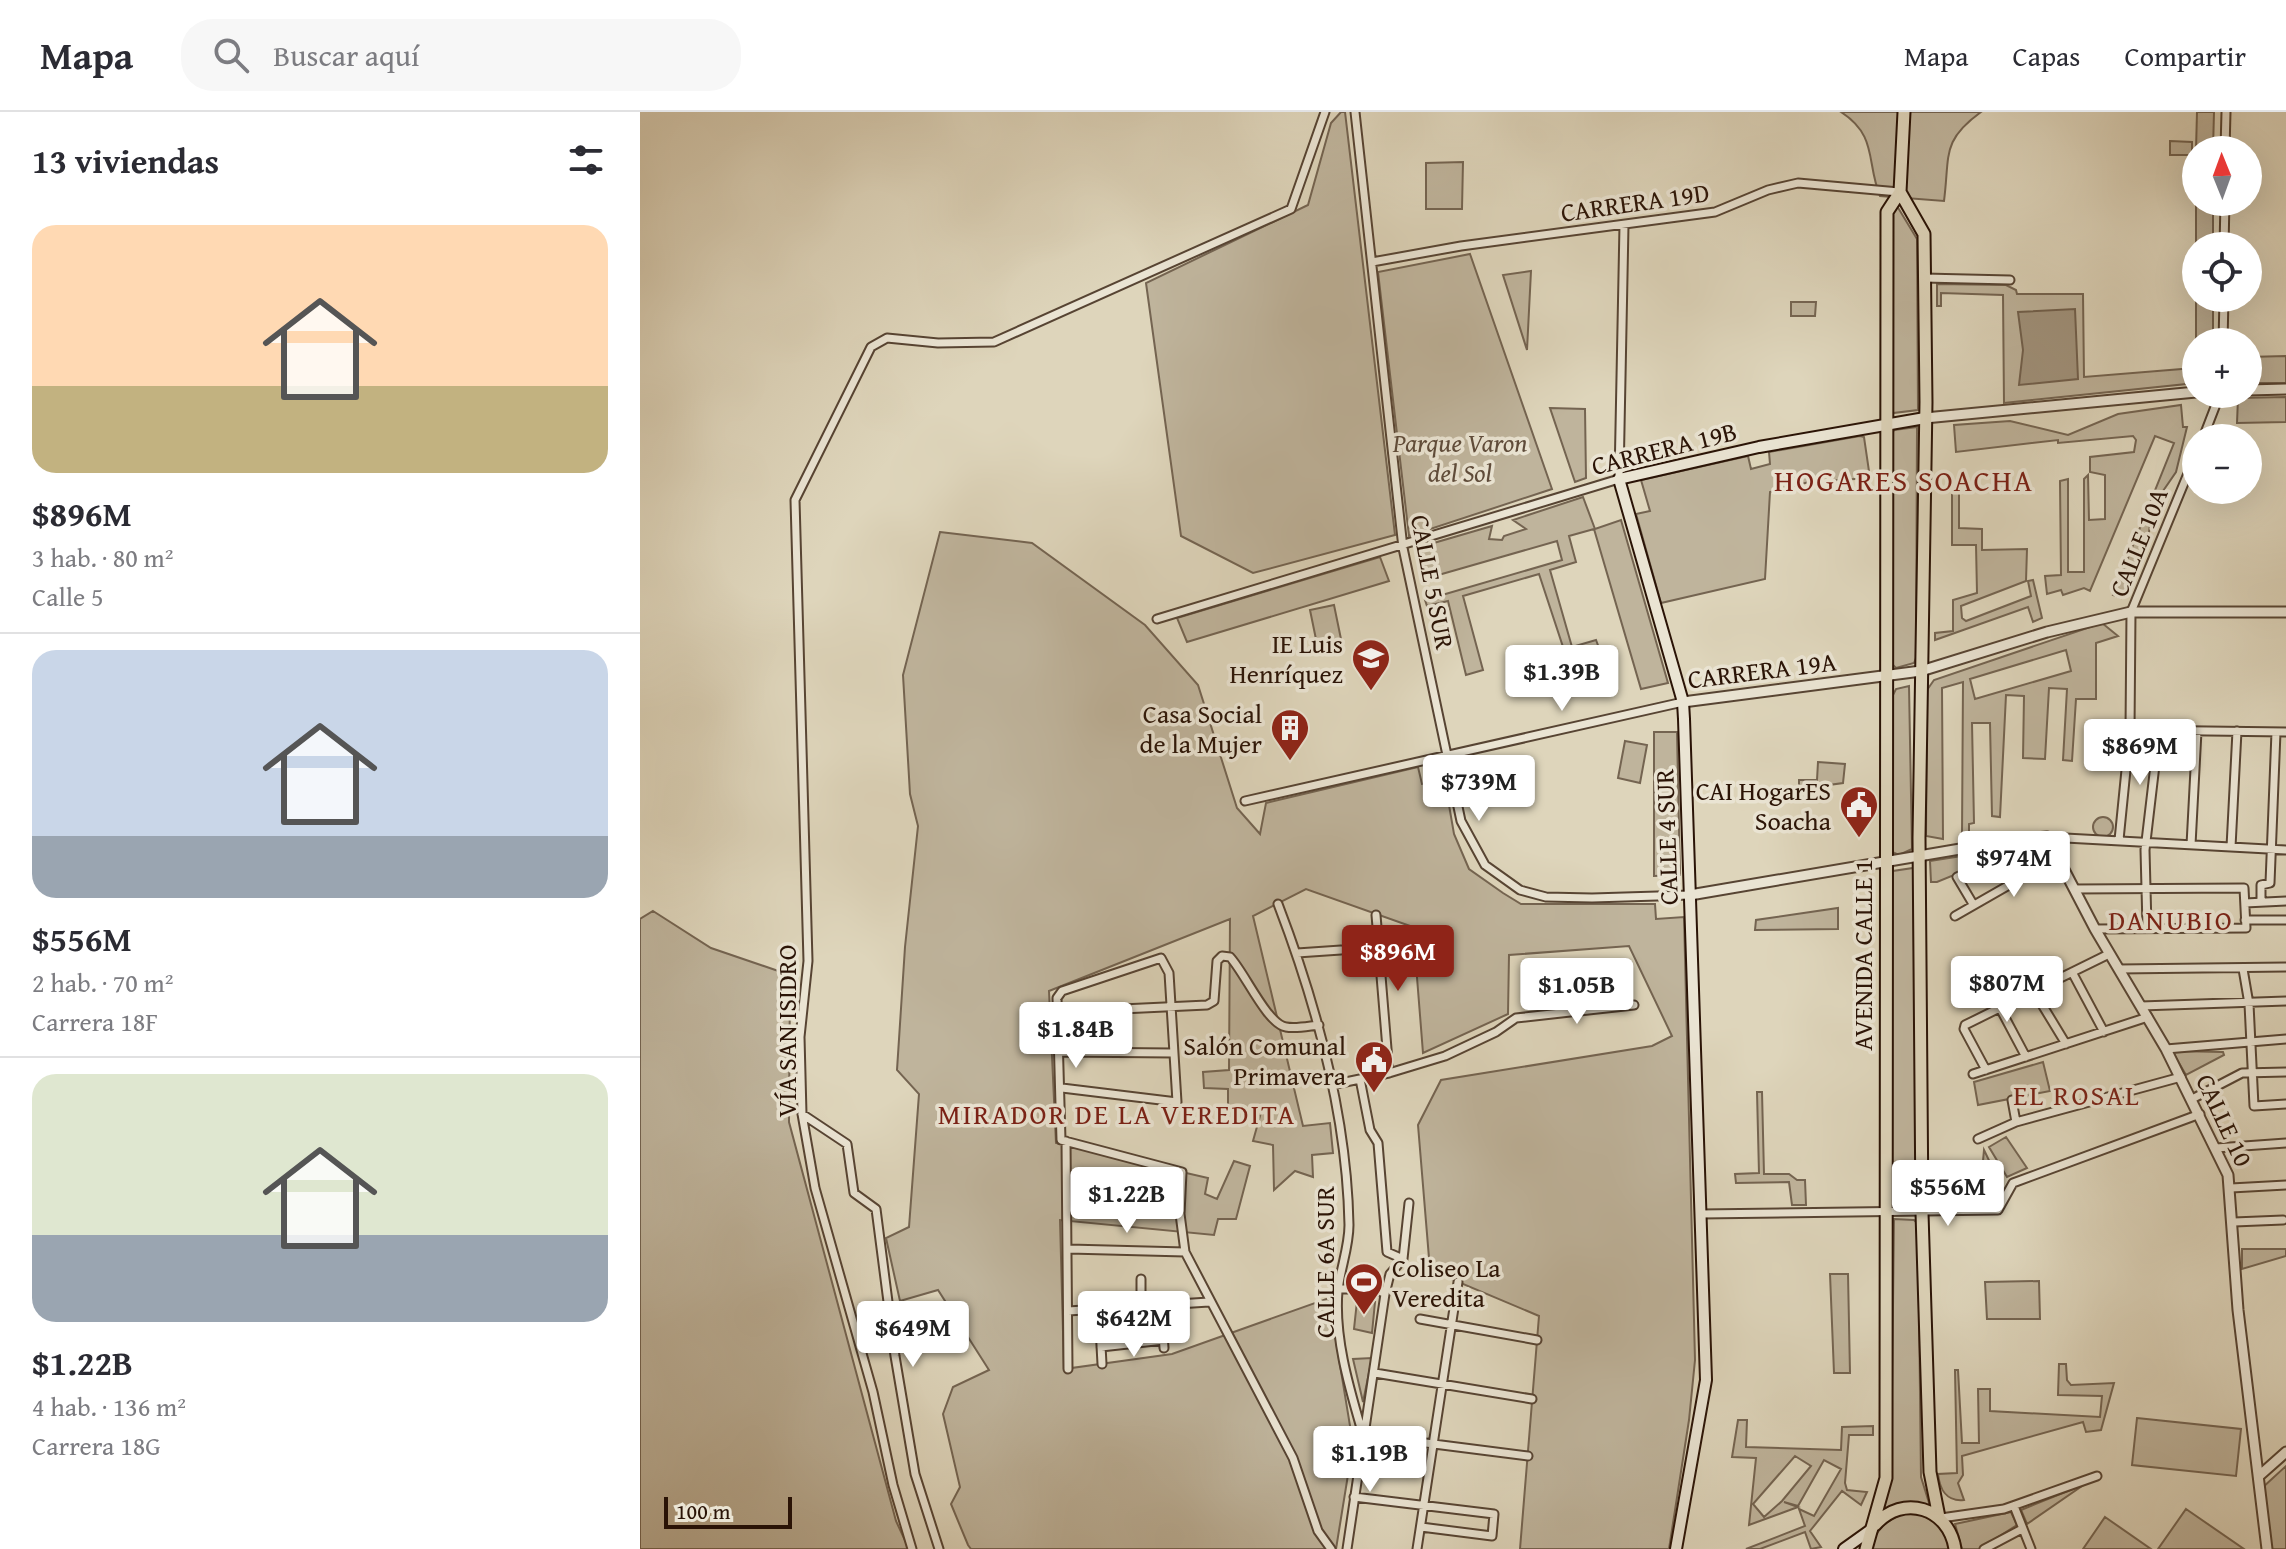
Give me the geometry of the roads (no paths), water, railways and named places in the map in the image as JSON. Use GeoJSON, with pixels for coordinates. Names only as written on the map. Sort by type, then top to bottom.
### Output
{"type":"FeatureCollection","features":[{"type":"Feature","properties":{"kind":"main road","name":"AVENIDA CALLE 1"},"geometry":{"type":"LineString","coordinates":[[1866,1549],[1886,1478],[1884,862],[1887,212],[1900,192],[1904,112]]}},
{"type":"Feature","properties":{"kind":"main road"},"geometry":{"type":"LineString","coordinates":[[1900,192],[1924,234],[1925,418],[1919,855],[1922,1213],[1930,1472],[1940,1518]]}},
{"type":"Feature","properties":{"kind":"main road","name":"CARRERA 19B"},"geometry":{"type":"LineString","coordinates":[[1619,479],[1887,423],[1925,418]]}},
{"type":"Feature","properties":{"kind":"main road","name":"CALLE 4 SUR"},"geometry":{"type":"LineString","coordinates":[[1619,479],[1683,702],[1706,1380],[1676,1549]]}},
{"type":"Feature","properties":{"kind":"main road"},"geometry":{"type":"LineString","coordinates":[[1844,1549],[1872,1529],[1883,1516],[1905,1507],[1929,1511],[1940,1518],[1949,1528],[1955,1549]]}},
{"type":"Feature","properties":{"kind":"street","name":"VÍA SAN ISIDRO"},"geometry":{"type":"LineString","coordinates":[[912,1549],[893,1485],[873,1392],[825,1226],[802,1114],[800,1037],[808,961],[795,500],[871,347],[878,341],[897,338],[938,343],[994,342],[1291,209],[1325,112]]}},
{"type":"Feature","properties":{"kind":"street","name":"CALLE 5 SUR"},"geometry":{"type":"LineString","coordinates":[[1355,112],[1403,545],[1461,821],[1473,848],[1499,878],[1520,890],[1546,897],[1690,895]]}},
{"type":"Feature","properties":{"kind":"street"},"geometry":{"type":"LineString","coordinates":[[2225,136],[2226,112]]}},
{"type":"Feature","properties":{"kind":"street","name":"CARRERA 19D"},"geometry":{"type":"LineString","coordinates":[[1372,262],[1461,246],[1723,211],[1768,190],[1798,183],[1900,192]]}},
{"type":"Feature","properties":{"kind":"street","name":"CALLE 4 SUR"},"geometry":{"type":"LineString","coordinates":[[1619,479],[1624,225]]}},
{"type":"Feature","properties":{"kind":"street"},"geometry":{"type":"LineString","coordinates":[[1924,278],[2010,280]]}},
{"type":"Feature","properties":{"kind":"street"},"geometry":{"type":"LineString","coordinates":[[2262,390],[2286,389]]}},
{"type":"Feature","properties":{"kind":"street","name":"CARRERA 19B"},"geometry":{"type":"LineString","coordinates":[[1925,418],[2182,393]]}},
{"type":"Feature","properties":{"kind":"street","name":"CARRERA 19B"},"geometry":{"type":"LineString","coordinates":[[1157,619],[1619,479]]}},
{"type":"Feature","properties":{"kind":"street","name":"CALLE 10A"},"geometry":{"type":"LineString","coordinates":[[2119,840],[2130,730],[2131,612],[2182,488]]}},
{"type":"Feature","properties":{"kind":"street","name":"CARRERA 19A"},"geometry":{"type":"LineString","coordinates":[[1245,801],[1683,702],[1921,671],[2047,632],[2131,612],[2286,612]]}},
{"type":"Feature","properties":{"kind":"street"},"geometry":{"type":"LineString","coordinates":[[2130,730],[2286,732]]}},
{"type":"Feature","properties":{"kind":"street"},"geometry":{"type":"LineString","coordinates":[[2147,927],[2146,843],[2159,731]]}},
{"type":"Feature","properties":{"kind":"street"},"geometry":{"type":"LineString","coordinates":[[2191,845],[2197,731]]}},
{"type":"Feature","properties":{"kind":"street"},"geometry":{"type":"LineString","coordinates":[[2231,847],[2237,731]]}},
{"type":"Feature","properties":{"kind":"street"},"geometry":{"type":"LineString","coordinates":[[2261,901],[2261,885],[2270,883],[2276,732]]}},
{"type":"Feature","properties":{"kind":"street"},"geometry":{"type":"LineString","coordinates":[[1973,904],[1957,877],[2047,837]]}},
{"type":"Feature","properties":{"kind":"street"},"geometry":{"type":"LineString","coordinates":[[1690,895],[1919,855],[2047,837],[2286,850]]}},
{"type":"Feature","properties":{"kind":"street","name":"CALLE 10"},"geometry":{"type":"LineString","coordinates":[[2047,837],[2095,929],[2181,1077],[2216,1148],[2231,1188],[2238,1310],[2267,1549]]}},
{"type":"Feature","properties":{"kind":"street"},"geometry":{"type":"LineString","coordinates":[[1955,916],[2058,857]]}},
{"type":"Feature","properties":{"kind":"street"},"geometry":{"type":"LineString","coordinates":[[2074,889],[2244,888],[2244,924]]}},
{"type":"Feature","properties":{"kind":"street"},"geometry":{"type":"LineString","coordinates":[[2245,903],[2286,901]]}},
{"type":"Feature","properties":{"kind":"street","name":"CALLE 6A SUR"},"geometry":{"type":"LineString","coordinates":[[1278,904],[1319,1025],[1331,1085],[1349,1223],[1338,1289],[1338,1318],[1351,1394],[1363,1435]]}},
{"type":"Feature","properties":{"kind":"street"},"geometry":{"type":"LineString","coordinates":[[1376,915],[1389,1073]]}},
{"type":"Feature","properties":{"kind":"street"},"geometry":{"type":"LineString","coordinates":[[2095,929],[2286,920]]}},
{"type":"Feature","properties":{"kind":"street"},"geometry":{"type":"LineString","coordinates":[[1297,953],[1341,950]]}},
{"type":"Feature","properties":{"kind":"street"},"geometry":{"type":"LineString","coordinates":[[1986,1070],[1965,1025],[2001,1010],[2109,954]]}},
{"type":"Feature","properties":{"kind":"street"},"geometry":{"type":"LineString","coordinates":[[1058,1012],[1207,1005],[1214,1001],[1217,961],[1222,956],[1230,957],[1242,969],[1274,1022],[1287,1027],[1319,1025]]}},
{"type":"Feature","properties":{"kind":"street"},"geometry":{"type":"LineString","coordinates":[[1062,1088],[1177,1102],[1168,1005],[1169,973],[1161,958],[1062,991],[1057,998],[1069,1249],[1068,1369]]}},
{"type":"Feature","properties":{"kind":"street"},"geometry":{"type":"LineString","coordinates":[[2119,969],[2286,967]]}},
{"type":"Feature","properties":{"kind":"street"},"geometry":{"type":"LineString","coordinates":[[2243,969],[2249,1004],[2254,1106],[2286,1104]]}},
{"type":"Feature","properties":{"kind":"street"},"geometry":{"type":"LineString","coordinates":[[2072,972],[2104,1032]]}},
{"type":"Feature","properties":{"kind":"street"},"geometry":{"type":"LineString","coordinates":[[2035,993],[2066,1044]]}},
{"type":"Feature","properties":{"kind":"street"},"geometry":{"type":"LineString","coordinates":[[2141,1006],[2286,1001]]}},
{"type":"Feature","properties":{"kind":"street"},"geometry":{"type":"LineString","coordinates":[[1331,1085],[1389,1073],[1445,1056],[1496,1032],[1516,1018],[1634,1005]]}},
{"type":"Feature","properties":{"kind":"street"},"geometry":{"type":"LineString","coordinates":[[2001,1010],[2026,1057]]}},
{"type":"Feature","properties":{"kind":"street"},"geometry":{"type":"LineString","coordinates":[[1973,1074],[2148,1017]]}},
{"type":"Feature","properties":{"kind":"street"},"geometry":{"type":"LineString","coordinates":[[2166,1049],[2286,1039]]}},
{"type":"Feature","properties":{"kind":"street"},"geometry":{"type":"LineString","coordinates":[[1060,1052],[1173,1053]]}},
{"type":"Feature","properties":{"kind":"street"},"geometry":{"type":"LineString","coordinates":[[2192,1099],[2242,1073],[2286,1072]]}},
{"type":"Feature","properties":{"kind":"street"},"geometry":{"type":"LineString","coordinates":[[1978,1139],[2016,1122],[2181,1077]]}},
{"type":"Feature","properties":{"kind":"street"},"geometry":{"type":"LineString","coordinates":[[1360,1079],[1370,1130],[1378,1143],[1387,1252],[1403,1259]]}},
{"type":"Feature","properties":{"kind":"street"},"geometry":{"type":"LineString","coordinates":[[2012,1100],[2016,1122]]}},
{"type":"Feature","properties":{"kind":"street"},"geometry":{"type":"LineString","coordinates":[[802,1114],[847,1144],[854,1193],[876,1209],[895,1356],[915,1474],[939,1549]]}},
{"type":"Feature","properties":{"kind":"street"},"geometry":{"type":"LineString","coordinates":[[1700,1214],[1885,1214],[2001,1207],[2008,1187],[2200,1114]]}},
{"type":"Feature","properties":{"kind":"street"},"geometry":{"type":"LineString","coordinates":[[1064,1141],[1182,1172],[1180,1214],[1185,1252],[1293,1458],[1318,1531],[1331,1549]]}},
{"type":"Feature","properties":{"kind":"street"},"geometry":{"type":"LineString","coordinates":[[2216,1148],[2286,1143]]}},
{"type":"Feature","properties":{"kind":"street"},"geometry":{"type":"LineString","coordinates":[[2231,1188],[2286,1185]]}},
{"type":"Feature","properties":{"kind":"street"},"geometry":{"type":"LineString","coordinates":[[1347,1549],[1385,1294],[1390,1274],[1403,1259],[1409,1203]]}},
{"type":"Feature","properties":{"kind":"street"},"geometry":{"type":"LineString","coordinates":[[2234,1222],[2283,1220]]}},
{"type":"Feature","properties":{"kind":"street"},"geometry":{"type":"LineString","coordinates":[[1069,1249],[1185,1252]]}},
{"type":"Feature","properties":{"kind":"street"},"geometry":{"type":"LineString","coordinates":[[1141,1279],[1141,1306]]}},
{"type":"Feature","properties":{"kind":"street"},"geometry":{"type":"LineString","coordinates":[[1417,1549],[1458,1282]]}},
{"type":"Feature","properties":{"kind":"street"},"geometry":{"type":"LineString","coordinates":[[1338,1289],[1377,1289],[1385,1294]]}},
{"type":"Feature","properties":{"kind":"street"},"geometry":{"type":"LineString","coordinates":[[1068,1311],[1209,1302]]}},
{"type":"Feature","properties":{"kind":"street"},"geometry":{"type":"LineString","coordinates":[[1101,1347],[1164,1344],[1161,1305]]}},
{"type":"Feature","properties":{"kind":"street"},"geometry":{"type":"LineString","coordinates":[[1099,1309],[1102,1364]]}},
{"type":"Feature","properties":{"kind":"street"},"geometry":{"type":"LineString","coordinates":[[1420,1319],[1537,1340]]}},
{"type":"Feature","properties":{"kind":"street"},"geometry":{"type":"LineString","coordinates":[[1375,1373],[1532,1399]]}},
{"type":"Feature","properties":{"kind":"street"},"geometry":{"type":"LineString","coordinates":[[1363,1435],[1528,1456]]}},
{"type":"Feature","properties":{"kind":"street"},"geometry":{"type":"LineString","coordinates":[[2259,1476],[2286,1452]]}},
{"type":"Feature","properties":{"kind":"street"},"geometry":{"type":"LineString","coordinates":[[1940,1518],[1977,1516],[2097,1476]]}},
{"type":"Feature","properties":{"kind":"street"},"geometry":{"type":"LineString","coordinates":[[1354,1497],[1494,1514],[1492,1536],[1421,1527]]}},
{"type":"Feature","properties":{"kind":"street"},"geometry":{"type":"LineString","coordinates":[[2014,1506],[2031,1549]]}},
{"type":"Feature","properties":{"kind":"street"},"geometry":{"type":"LineString","coordinates":[[1984,1549],[2022,1529]]}},
{"type":"Feature","properties":{"kind":"place","name":"IE Luis Henríquez"},"geometry":{"type":"Point","coordinates":[1371,692]}},
{"type":"Feature","properties":{"kind":"place","name":"Casa Social de la Mujer"},"geometry":{"type":"Point","coordinates":[1290,762]}},
{"type":"Feature","properties":{"kind":"place","name":"CAI HogarES Soacha"},"geometry":{"type":"Point","coordinates":[1859,839]}},
{"type":"Feature","properties":{"kind":"place","name":"Salón Comunal Primavera"},"geometry":{"type":"Point","coordinates":[1374,1094]}},
{"type":"Feature","properties":{"kind":"place","name":"Coliseo La Veredita"},"geometry":{"type":"Point","coordinates":[1364,1316]}},
{"type":"Feature","properties":{"kind":"district","name":"HOGARES SOACHA"},"geometry":{"type":"Point","coordinates":[1904,480]}},
{"type":"Feature","properties":{"kind":"district","name":"DANUBIO"},"geometry":{"type":"Point","coordinates":[2171,919]}},
{"type":"Feature","properties":{"kind":"district","name":"EL ROSAL"},"geometry":{"type":"Point","coordinates":[2077,1094]}},
{"type":"Feature","properties":{"kind":"district","name":"MIRADOR DE LA VEREDITA"},"geometry":{"type":"Point","coordinates":[1117,1113]}},
{"type":"Feature","properties":{"kind":"park label","name":"Parque Varon del Sol"},"geometry":{"type":"Point","coordinates":[1460,457]}}]}
